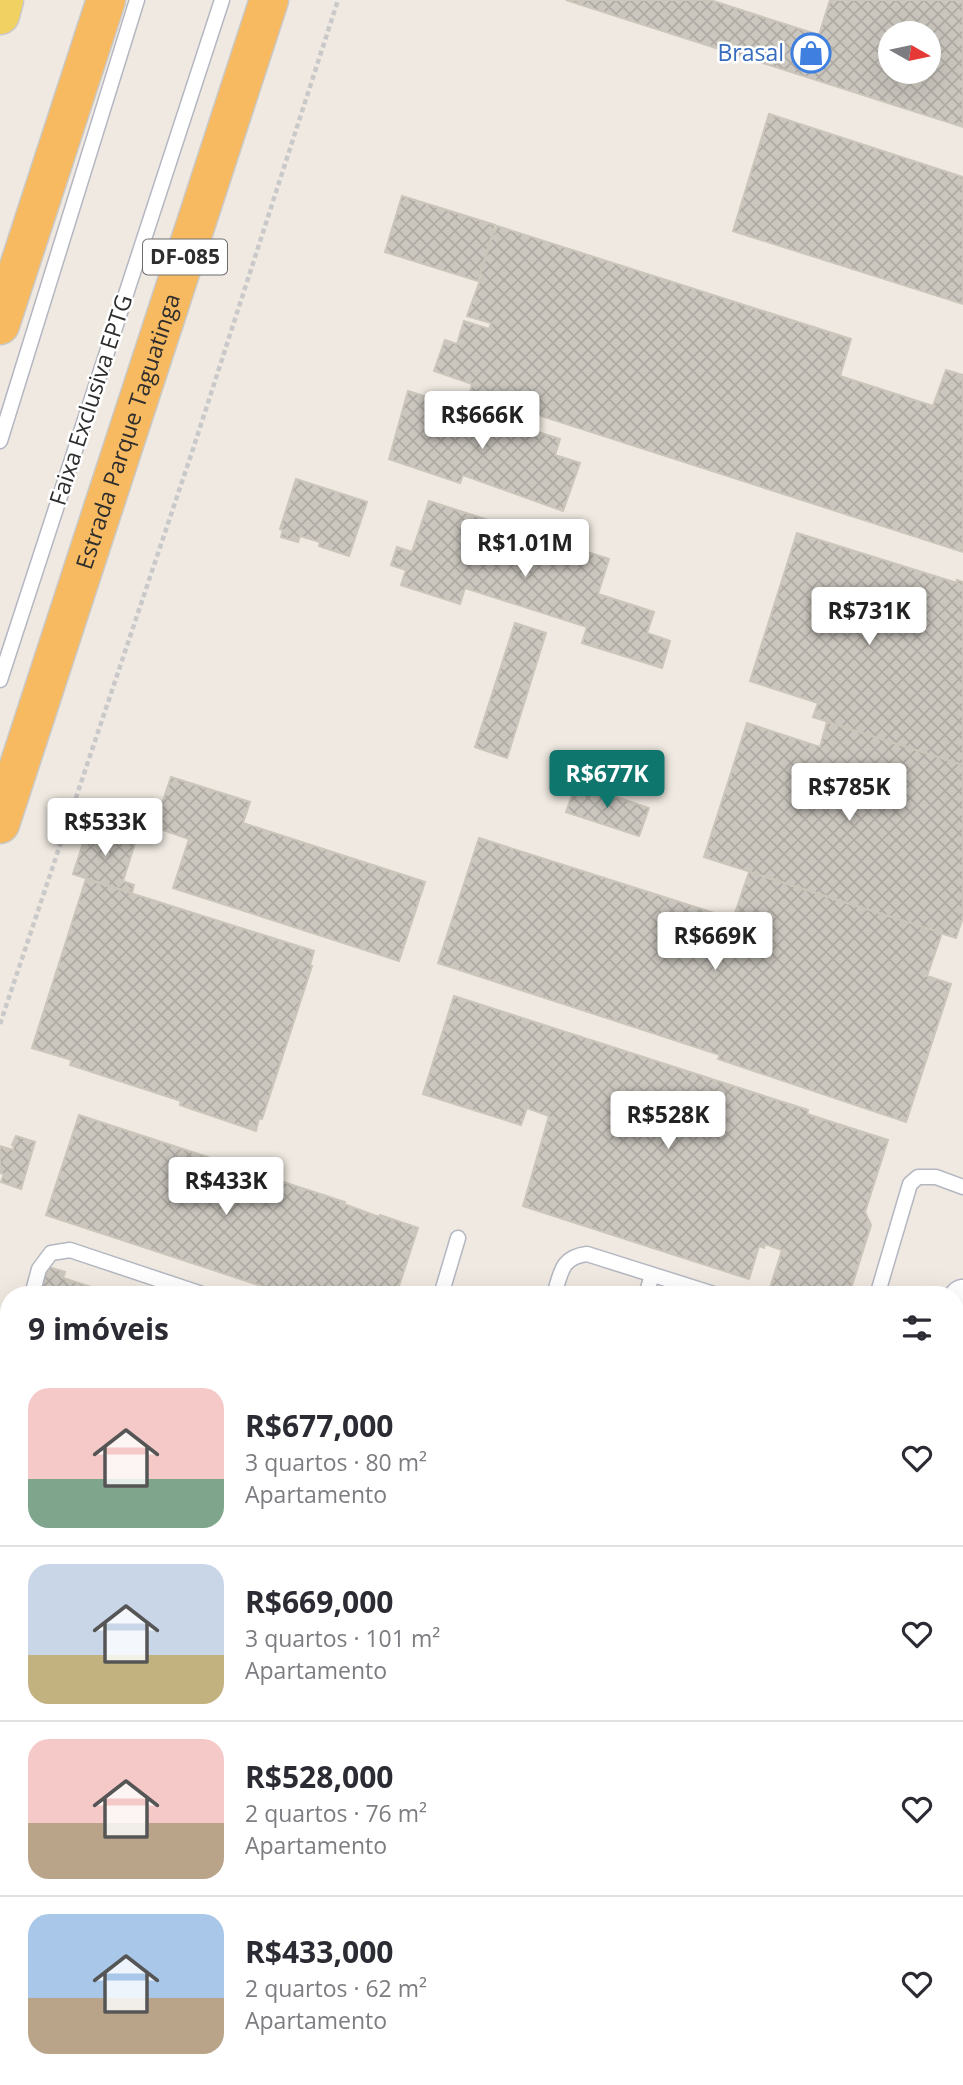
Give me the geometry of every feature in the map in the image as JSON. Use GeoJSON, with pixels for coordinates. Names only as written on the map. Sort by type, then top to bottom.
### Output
{"type":"FeatureCollection","features":[{"type":"Feature","properties":{"kind":"highway"},"geometry":{"type":"LineString","coordinates":[[0,325],[106,0]]}},
{"type":"Feature","properties":{"kind":"highway","name":"Estrada Parque Taguatinga"},"geometry":{"type":"LineString","coordinates":[[0,824],[269,0]]}},
{"type":"Feature","properties":{"kind":"main road"},"geometry":{"type":"LineString","coordinates":[[0,15],[4,0]]}},
{"type":"Feature","properties":{"kind":"lane"},"geometry":{"type":"LineString","coordinates":[[0,441],[137,0]]}},
{"type":"Feature","properties":{"kind":"lane","name":"Faixa Exclusiva EPTG"},"geometry":{"type":"LineString","coordinates":[[0,680],[222,0]]}},
{"type":"Feature","properties":{"kind":"lane"},"geometry":{"type":"LineString","coordinates":[[880,1286],[910,1184],[918,1177],[936,1177],[963,1187]]}},
{"type":"Feature","properties":{"kind":"lane"},"geometry":{"type":"LineString","coordinates":[[444,1286],[458,1238]]}},
{"type":"Feature","properties":{"kind":"lane"},"geometry":{"type":"LineString","coordinates":[[34,1286],[39,1269],[51,1253],[69,1250],[178,1286]]}},
{"type":"Feature","properties":{"kind":"lane"},"geometry":{"type":"LineString","coordinates":[[557,1286],[564,1266],[573,1256],[587,1254],[688,1286]]}},
{"type":"Feature","properties":{"kind":"lane"},"geometry":{"type":"LineString","coordinates":[[649,1286],[652,1275]]}},
{"type":"Feature","properties":{"kind":"path"},"geometry":{"type":"LineString","coordinates":[[0,1024],[194,446],[338,0]]}},
{"type":"Feature","properties":{"kind":"building","name":"Brasal"},"geometry":{"type":"Polygon","coordinates":[[[566,0],[710,0],[819,35],[830,0],[963,0],[963,127],[566,0]]]}},
{"type":"Feature","properties":{"kind":"building"},"geometry":{"type":"Polygon","coordinates":[[[769,114],[963,177],[963,304],[733,231],[769,114]]]}},
{"type":"Feature","properties":{"kind":"building"},"geometry":{"type":"Polygon","coordinates":[[[402,196],[495,225],[478,281],[385,252],[402,196]]]}},
{"type":"Feature","properties":{"kind":"building"},"geometry":{"type":"Polygon","coordinates":[[[497,226],[851,339],[840,376],[933,406],[946,370],[963,375],[963,552],[470,393],[472,384],[434,371],[445,340],[457,344],[464,321],[489,329],[491,323],[467,316],[497,226]]]}},
{"type":"Feature","properties":{"kind":"building"},"geometry":{"type":"Polygon","coordinates":[[[408,391],[560,439],[555,455],[580,463],[563,511],[463,475],[460,483],[389,459],[408,391]]]}},
{"type":"Feature","properties":{"kind":"building"},"geometry":{"type":"Polygon","coordinates":[[[296,479],[367,502],[349,556],[300,536],[298,542],[281,537],[283,530],[280,529],[296,479]]]}},
{"type":"Feature","properties":{"kind":"building"},"geometry":{"type":"Polygon","coordinates":[[[429,501],[609,559],[598,594],[654,612],[647,633],[670,641],[662,668],[582,643],[587,627],[465,588],[460,604],[401,585],[406,570],[391,565],[397,547],[412,552],[429,501]]]}},
{"type":"Feature","properties":{"kind":"building"},"geometry":{"type":"Polygon","coordinates":[[[797,533],[957,583],[957,580],[963,582],[963,765],[813,717],[818,703],[750,681],[797,533]]]}},
{"type":"Feature","properties":{"kind":"building"},"geometry":{"type":"Polygon","coordinates":[[[515,623],[546,633],[507,758],[475,747],[515,623]]]}},
{"type":"Feature","properties":{"kind":"building"},"geometry":{"type":"Polygon","coordinates":[[[827,722],[963,765],[963,917],[956,938],[704,857],[747,723],[820,747],[827,722]]]}},
{"type":"Feature","properties":{"kind":"building"},"geometry":{"type":"Polygon","coordinates":[[[171,777],[250,802],[243,823],[425,882],[399,961],[173,888],[189,839],[154,827],[171,777]]]}},
{"type":"Feature","properties":{"kind":"building"},"geometry":{"type":"Polygon","coordinates":[[[576,783],[649,808],[639,836],[566,812],[576,783]]]}},
{"type":"Feature","properties":{"kind":"building"},"geometry":{"type":"Polygon","coordinates":[[[89,825],[136,840],[123,881],[134,885],[132,893],[73,874],[89,825]]]}},
{"type":"Feature","properties":{"kind":"building"},"geometry":{"type":"Polygon","coordinates":[[[479,838],[733,919],[749,872],[942,933],[927,976],[951,984],[906,1122],[718,1059],[720,1055],[438,963],[479,838]]]}},
{"type":"Feature","properties":{"kind":"building"},"geometry":{"type":"Polygon","coordinates":[[[86,879],[314,951],[310,965],[312,966],[256,1131],[180,1105],[181,1101],[70,1065],[72,1060],[32,1048],[86,879]]]}},
{"type":"Feature","properties":{"kind":"building"},"geometry":{"type":"Polygon","coordinates":[[[454,996],[808,1110],[807,1114],[888,1140],[865,1212],[871,1225],[852,1286],[771,1286],[782,1250],[765,1244],[764,1248],[759,1246],[749,1279],[523,1206],[549,1116],[527,1108],[521,1125],[423,1094],[454,996]]]}},
{"type":"Feature","properties":{"kind":"building"},"geometry":{"type":"Polygon","coordinates":[[[79,1115],[418,1228],[399,1286],[262,1286],[46,1215],[79,1115]]]}},
{"type":"Feature","properties":{"kind":"building"},"geometry":{"type":"Polygon","coordinates":[[[16,1136],[35,1142],[21,1189],[1,1182],[4,1174],[0,1173],[0,1146],[13,1150],[16,1136]]]}},
{"type":"Feature","properties":{"kind":"building"},"geometry":{"type":"Polygon","coordinates":[[[45,1266],[65,1272],[63,1278],[88,1286],[37,1286],[45,1266]]]}},
{"type":"Feature","properties":{"kind":"place","name":"Brasal"},"geometry":{"type":"Point","coordinates":[811,53]}}]}
